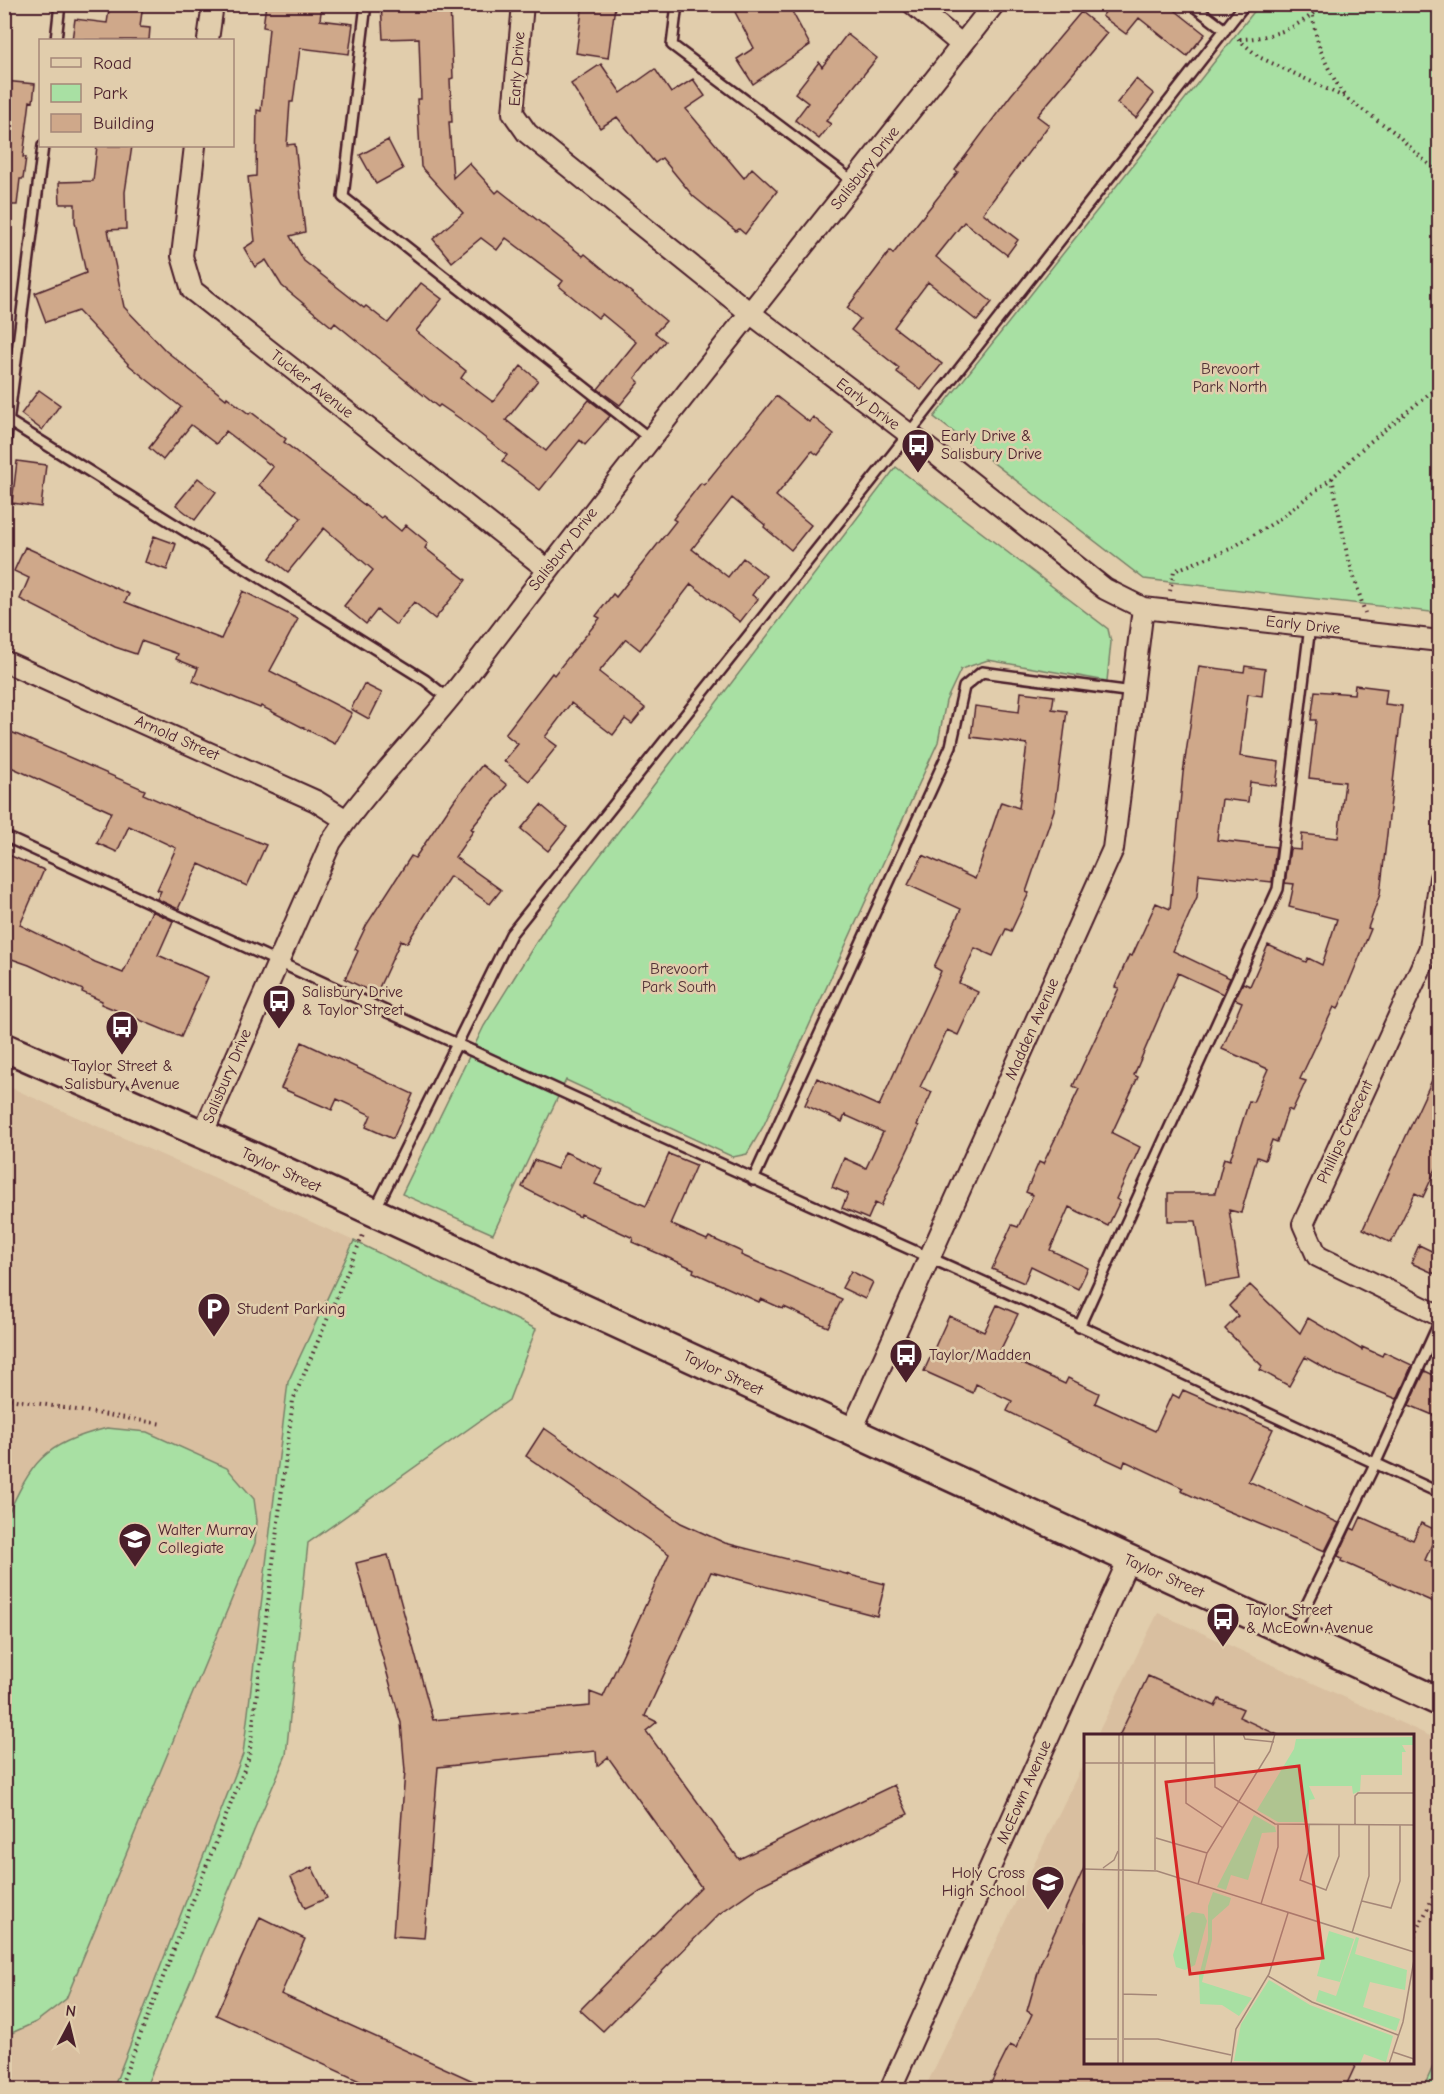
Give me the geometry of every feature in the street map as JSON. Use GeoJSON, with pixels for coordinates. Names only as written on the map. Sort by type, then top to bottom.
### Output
{"type":"FeatureCollection","features":[{"type":"Feature","properties":{"kind":"main road","name":"Taylor Street"},"geometry":{"type":"LineString","coordinates":[[4,1047],[374,1212],[1128,1561],[1440,1702]]}},
{"type":"Feature","properties":{"kind":"street"},"geometry":{"type":"LineString","coordinates":[[208,39],[213,4]]}},
{"type":"Feature","properties":{"kind":"street","name":"Early Drive"},"geometry":{"type":"LineString","coordinates":[[523,4],[513,113],[527,133],[750,313],[1105,589],[1143,608],[1440,641]]}},
{"type":"Feature","properties":{"kind":"street"},"geometry":{"type":"LineString","coordinates":[[913,4],[963,45]]}},
{"type":"Feature","properties":{"kind":"street","name":"Salisbury Drive"},"geometry":{"type":"LineString","coordinates":[[202,1135],[331,842],[346,820],[449,699],[649,438],[994,4]]}},
{"type":"Feature","properties":{"kind":"street","name":"Tucker Avenue"},"geometry":{"type":"LineString","coordinates":[[195,147],[182,256],[192,290],[547,569]]}},
{"type":"Feature","properties":{"kind":"street","name":"Madden Avenue"},"geometry":{"type":"LineString","coordinates":[[851,1432],[1113,849],[1143,608]]}},
{"type":"Feature","properties":{"kind":"street","name":"Arnold Street"},"geometry":{"type":"LineString","coordinates":[[4,661],[316,801],[346,820]]}},
{"type":"Feature","properties":{"kind":"street","name":"Phillips Crescent"},"geometry":{"type":"LineString","coordinates":[[1440,878],[1430,948],[1303,1224],[1317,1256],[1440,1316]]}},
{"type":"Feature","properties":{"kind":"street","name":"McEown Avenue"},"geometry":{"type":"LineString","coordinates":[[890,2090],[1128,1561]]}},
{"type":"Feature","properties":{"kind":"lane"},"geometry":{"type":"LineString","coordinates":[[56,39],[60,4]]}},
{"type":"Feature","properties":{"kind":"lane"},"geometry":{"type":"LineString","coordinates":[[366,4],[343,197],[649,438]]}},
{"type":"Feature","properties":{"kind":"lane"},"geometry":{"type":"LineString","coordinates":[[677,4],[672,45],[854,182]]}},
{"type":"Feature","properties":{"kind":"lane"},"geometry":{"type":"LineString","coordinates":[[1191,4],[1225,30]]}},
{"type":"Feature","properties":{"kind":"lane"},"geometry":{"type":"LineString","coordinates":[[374,1212],[511,934],[908,434],[1245,4]]}},
{"type":"Feature","properties":{"kind":"lane"},"geometry":{"type":"LineString","coordinates":[[4,454],[10,422],[43,147]]}},
{"type":"Feature","properties":{"kind":"lane"},"geometry":{"type":"LineString","coordinates":[[10,422],[425,680],[449,699]]}},
{"type":"Feature","properties":{"kind":"lane"},"geometry":{"type":"LineString","coordinates":[[1079,1327],[1278,889],[1310,626]]}},
{"type":"Feature","properties":{"kind":"lane"},"geometry":{"type":"LineString","coordinates":[[753,1180],[951,746],[964,687],[982,672],[1133,692]]}},
{"type":"Feature","properties":{"kind":"lane"},"geometry":{"type":"LineString","coordinates":[[4,836],[458,1042],[575,1100],[928,1257],[1440,1493]]}},
{"type":"Feature","properties":{"kind":"lane"},"geometry":{"type":"LineString","coordinates":[[1292,1634],[1375,1464],[1440,1321]]}},
{"type":"Feature","properties":{"kind":"path"},"geometry":{"type":"LineString","coordinates":[[1239,39],[1257,39],[1313,16],[1322,4]]}},
{"type":"Feature","properties":{"kind":"path"},"geometry":{"type":"LineString","coordinates":[[1313,16],[1315,40],[1328,70],[1346,98]]}},
{"type":"Feature","properties":{"kind":"path"},"geometry":{"type":"LineString","coordinates":[[1225,30],[1259,57],[1346,98],[1394,132],[1440,175]]}},
{"type":"Feature","properties":{"kind":"path"},"geometry":{"type":"LineString","coordinates":[[1170,585],[1174,571],[1230,549],[1275,522],[1332,478],[1365,446],[1440,385]]}},
{"type":"Feature","properties":{"kind":"path"},"geometry":{"type":"LineString","coordinates":[[1332,478],[1347,554],[1366,609]]}},
{"type":"Feature","properties":{"kind":"path"},"geometry":{"type":"LineString","coordinates":[[119,2090],[249,1757],[292,1400],[374,1212]]}},
{"type":"Feature","properties":{"kind":"path"},"geometry":{"type":"LineString","coordinates":[[4,1398],[162,1424]]}},
{"type":"Feature","properties":{"kind":"path"},"geometry":{"type":"LineString","coordinates":[[1414,1940],[1440,1882]]}},
{"type":"Feature","properties":{"kind":"shaded area","name":"Walter Murray Collegiate"},"geometry":{"type":"Polygon","coordinates":[[[5,1085],[354,1241],[288,1382],[243,1754],[113,2089],[31,2089],[5,2078],[5,1085]]]}},
{"type":"Feature","properties":{"kind":"shaded area","name":"Holy Cross High School"},"geometry":{"type":"Polygon","coordinates":[[[1158,1613],[1439,1740],[1439,2089],[924,2090],[1084,1762],[1084,2064],[1414,2064],[1414,1734],[1098,1734],[1158,1613]]]}},
{"type":"Feature","properties":{"kind":"green space","name":"Brevoort Park North"},"geometry":{"type":"Polygon","coordinates":[[[1260,4],[1439,5],[1439,613],[1144,579],[934,417],[1260,4]]]}},
{"type":"Feature","properties":{"kind":"green space","name":"Brevoort Park South"},"geometry":{"type":"Polygon","coordinates":[[[896,467],[1108,629],[1111,642],[1107,681],[988,660],[961,669],[946,701],[938,742],[763,1127],[747,1154],[733,1157],[566,1080],[493,1234],[402,1194],[484,1026],[547,925],[896,467]]]}},
{"type":"Feature","properties":{"kind":"green space"},"geometry":{"type":"Polygon","coordinates":[[[354,1241],[536,1329],[509,1400],[308,1543],[286,1755],[145,2089],[113,2089],[243,1754],[288,1382],[354,1241]]]}},
{"type":"Feature","properties":{"kind":"green space"},"geometry":{"type":"Polygon","coordinates":[[[107,1428],[147,1432],[227,1468],[254,1499],[257,1521],[255,1543],[66,1999],[36,2022],[5,2036],[5,1520],[23,1483],[42,1458],[67,1441],[107,1428]]]}},
{"type":"Feature","properties":{"kind":"green space"},"geometry":{"type":"Polygon","coordinates":[[[1439,2053],[1439,2089],[1423,2089],[1439,2053]]]}},
{"type":"Feature","properties":{"kind":"building"},"geometry":{"type":"Polygon","coordinates":[[[110,4],[143,4],[140,27],[150,28],[149,39],[72,39],[75,19],[107,23],[110,4]]]}},
{"type":"Feature","properties":{"kind":"building"},"geometry":{"type":"Polygon","coordinates":[[[266,4],[322,4],[320,20],[353,24],[349,54],[300,48],[293,102],[290,102],[287,145],[295,144],[305,232],[290,236],[304,261],[364,308],[366,306],[388,323],[421,283],[442,299],[416,331],[466,371],[461,378],[493,402],[521,366],[538,380],[506,420],[546,451],[589,400],[610,416],[585,445],[580,440],[540,490],[502,461],[507,455],[462,420],[440,405],[438,407],[335,323],[332,327],[282,286],[266,260],[255,267],[244,248],[255,241],[248,177],[256,176],[257,110],[261,111],[269,28],[263,27],[266,4]]]}},
{"type":"Feature","properties":{"kind":"building"},"geometry":{"type":"Polygon","coordinates":[[[381,4],[450,4],[453,78],[450,79],[452,122],[449,122],[453,178],[469,163],[496,193],[499,190],[583,256],[585,254],[666,321],[655,333],[665,341],[635,378],[639,382],[620,405],[598,389],[636,342],[602,314],[598,318],[559,286],[563,281],[506,238],[497,250],[481,238],[452,262],[433,239],[463,213],[421,167],[417,99],[421,99],[419,38],[383,39],[381,4]]]}},
{"type":"Feature","properties":{"kind":"building"},"geometry":{"type":"Polygon","coordinates":[[[583,4],[615,6],[608,58],[576,53],[583,4]]]}},
{"type":"Feature","properties":{"kind":"building"},"geometry":{"type":"Polygon","coordinates":[[[749,4],[788,4],[810,45],[753,84],[737,59],[754,48],[735,12],[749,4]]]}},
{"type":"Feature","properties":{"kind":"building"},"geometry":{"type":"Polygon","coordinates":[[[1112,4],[1167,4],[1205,34],[1187,56],[1139,18],[1126,34],[1102,16],[1112,4]]]}},
{"type":"Feature","properties":{"kind":"building"},"geometry":{"type":"Polygon","coordinates":[[[1081,12],[1107,33],[1037,116],[1049,125],[983,213],[1018,240],[1007,255],[964,222],[936,257],[992,302],[977,321],[928,282],[894,327],[942,364],[921,390],[897,372],[899,368],[851,330],[860,319],[847,308],[890,251],[893,254],[958,172],[955,170],[1011,95],[1081,12]]]}},
{"type":"Feature","properties":{"kind":"building"},"geometry":{"type":"Polygon","coordinates":[[[847,34],[877,58],[826,121],[831,124],[819,139],[795,120],[808,103],[795,93],[819,62],[822,67],[847,34]]]}},
{"type":"Feature","properties":{"kind":"building"},"geometry":{"type":"Polygon","coordinates":[[[601,64],[621,93],[655,69],[671,93],[693,79],[705,96],[686,109],[744,178],[752,168],[777,191],[745,234],[739,229],[736,231],[693,196],[662,158],[655,163],[617,117],[600,128],[571,84],[601,64]]]}},
{"type":"Feature","properties":{"kind":"building"},"geometry":{"type":"Polygon","coordinates":[[[1136,79],[1154,94],[1136,118],[1117,103],[1136,79]]]}},
{"type":"Feature","properties":{"kind":"building"},"geometry":{"type":"Polygon","coordinates":[[[4,81],[35,84],[33,102],[30,101],[23,157],[26,157],[23,179],[20,179],[17,205],[4,205],[4,81]]]}},
{"type":"Feature","properties":{"kind":"building"},"geometry":{"type":"Polygon","coordinates":[[[388,140],[403,169],[376,184],[360,155],[388,140]]]}},
{"type":"Feature","properties":{"kind":"building"},"geometry":{"type":"Polygon","coordinates":[[[97,147],[132,147],[125,192],[126,229],[108,230],[124,307],[166,351],[226,399],[227,397],[249,414],[251,412],[286,439],[284,442],[381,518],[383,516],[401,531],[406,525],[428,543],[425,548],[466,580],[435,619],[414,602],[396,625],[377,610],[366,624],[344,606],[373,570],[324,528],[288,572],[270,558],[301,518],[259,485],[273,467],[226,431],[216,444],[191,425],[163,460],[149,448],[181,407],[130,366],[78,311],[46,322],[35,293],[86,273],[75,222],[75,204],[60,204],[59,182],[93,181],[97,147]]]}},
{"type":"Feature","properties":{"kind":"building"},"geometry":{"type":"Polygon","coordinates":[[[39,390],[60,405],[42,430],[21,414],[39,390]]]}},
{"type":"Feature","properties":{"kind":"building"},"geometry":{"type":"Polygon","coordinates":[[[776,396],[809,422],[813,417],[834,434],[818,455],[812,451],[776,496],[811,525],[791,550],[732,498],[692,549],[728,577],[743,558],[766,576],[752,595],[758,599],[740,622],[691,584],[640,650],[626,639],[599,672],[645,708],[632,724],[625,719],[613,735],[571,703],[545,737],[557,746],[529,781],[504,761],[518,744],[505,734],[552,673],[554,675],[600,618],[596,616],[613,594],[616,597],[676,521],[673,519],[701,483],[704,485],[776,396]]]}},
{"type":"Feature","properties":{"kind":"building"},"geometry":{"type":"Polygon","coordinates":[[[17,461],[46,465],[41,507],[12,503],[17,461]]]}},
{"type":"Feature","properties":{"kind":"building"},"geometry":{"type":"Polygon","coordinates":[[[198,478],[216,492],[195,520],[176,505],[198,478]]]}},
{"type":"Feature","properties":{"kind":"building"},"geometry":{"type":"Polygon","coordinates":[[[154,536],[176,544],[167,570],[145,562],[154,536]]]}},
{"type":"Feature","properties":{"kind":"building"},"geometry":{"type":"Polygon","coordinates":[[[25,547],[129,594],[125,602],[221,639],[243,591],[298,619],[270,671],[352,713],[335,744],[261,706],[260,708],[193,681],[198,668],[176,659],[178,654],[141,641],[136,654],[115,647],[20,599],[29,578],[14,571],[25,547]]]}},
{"type":"Feature","properties":{"kind":"building"},"geometry":{"type":"Polygon","coordinates":[[[1199,666],[1244,672],[1245,666],[1265,669],[1262,696],[1248,694],[1240,756],[1279,762],[1276,786],[1250,782],[1248,802],[1222,799],[1217,840],[1276,847],[1272,882],[1199,874],[1197,897],[1173,951],[1230,978],[1223,994],[1178,973],[1134,1075],[1138,1077],[1112,1133],[1140,1147],[1116,1199],[1120,1201],[1108,1226],[1069,1207],[1050,1250],[1088,1268],[1078,1289],[1031,1266],[1024,1283],[992,1269],[1012,1225],[1018,1227],[1033,1195],[1026,1192],[1039,1162],[1043,1164],[1079,1089],[1073,1086],[1119,988],[1115,987],[1129,955],[1132,956],[1156,903],[1170,909],[1183,773],[1199,666]]]}},
{"type":"Feature","properties":{"kind":"building"},"geometry":{"type":"Polygon","coordinates":[[[364,684],[382,693],[369,719],[351,709],[364,684]]]}},
{"type":"Feature","properties":{"kind":"building"},"geometry":{"type":"Polygon","coordinates":[[[1355,685],[1387,689],[1385,704],[1402,706],[1380,894],[1368,928],[1371,929],[1338,1009],[1334,1007],[1300,1079],[1306,1081],[1292,1111],[1288,1109],[1277,1142],[1272,1140],[1265,1160],[1257,1157],[1241,1213],[1229,1210],[1240,1279],[1206,1285],[1196,1221],[1168,1221],[1168,1193],[1215,1193],[1224,1158],[1230,1160],[1249,1101],[1253,1102],[1268,1069],[1222,1049],[1242,1002],[1235,999],[1243,983],[1250,986],[1268,945],[1306,962],[1308,958],[1322,965],[1337,919],[1289,907],[1294,884],[1285,883],[1290,849],[1301,850],[1302,834],[1338,838],[1345,782],[1309,778],[1316,720],[1311,720],[1315,691],[1354,694],[1355,685]]]}},
{"type":"Feature","properties":{"kind":"building"},"geometry":{"type":"Polygon","coordinates":[[[1021,692],[1054,696],[1052,709],[1067,711],[1054,810],[1026,892],[1029,893],[1011,931],[1006,929],[993,956],[975,948],[959,983],[978,992],[958,1035],[947,1030],[920,1087],[932,1092],[917,1125],[919,1126],[881,1206],[875,1203],[868,1219],[842,1208],[848,1194],[832,1187],[844,1158],[866,1168],[883,1132],[845,1115],[842,1122],[805,1105],[817,1078],[879,1106],[941,971],[934,967],[961,909],[908,885],[923,855],[975,879],[1001,802],[1019,808],[1027,744],[971,737],[975,706],[1019,712],[1021,692]]]}},
{"type":"Feature","properties":{"kind":"building"},"geometry":{"type":"Polygon","coordinates":[[[4,729],[145,790],[143,794],[266,845],[247,886],[199,864],[178,909],[157,899],[161,891],[157,890],[176,848],[129,826],[117,852],[97,843],[111,812],[4,764],[4,729]]]}},
{"type":"Feature","properties":{"kind":"building"},"geometry":{"type":"Polygon","coordinates":[[[482,765],[507,785],[471,829],[474,830],[455,857],[501,890],[490,904],[450,876],[407,943],[401,940],[376,994],[345,979],[358,951],[355,949],[367,924],[411,856],[415,858],[455,799],[482,765]]]}},
{"type":"Feature","properties":{"kind":"building"},"geometry":{"type":"Polygon","coordinates":[[[541,805],[567,827],[548,851],[521,829],[541,805]]]}},
{"type":"Feature","properties":{"kind":"building"},"geometry":{"type":"Polygon","coordinates":[[[4,853],[44,870],[20,925],[95,962],[123,973],[152,911],[173,921],[158,955],[208,977],[181,1037],[101,1004],[102,1001],[82,992],[83,990],[29,965],[6,957],[4,961],[4,853]]]}},
{"type":"Feature","properties":{"kind":"building"},"geometry":{"type":"Polygon","coordinates":[[[302,1042],[413,1094],[393,1139],[366,1127],[371,1115],[337,1099],[332,1110],[281,1088],[302,1042]]]}},
{"type":"Feature","properties":{"kind":"building"},"geometry":{"type":"Polygon","coordinates":[[[1440,1063],[1440,1160],[1423,1197],[1415,1193],[1391,1243],[1363,1229],[1440,1063]]]}},
{"type":"Feature","properties":{"kind":"building"},"geometry":{"type":"Polygon","coordinates":[[[565,1152],[602,1169],[595,1184],[646,1206],[669,1154],[696,1165],[670,1224],[707,1240],[709,1237],[742,1252],[741,1255],[842,1299],[828,1327],[784,1307],[783,1309],[761,1299],[759,1302],[693,1272],[694,1269],[632,1242],[633,1238],[581,1214],[580,1217],[522,1187],[534,1160],[557,1169],[565,1152]]]}},
{"type":"Feature","properties":{"kind":"building"},"geometry":{"type":"Polygon","coordinates":[[[1419,1245],[1440,1255],[1440,1276],[1411,1263],[1419,1245]]]}},
{"type":"Feature","properties":{"kind":"building"},"geometry":{"type":"Polygon","coordinates":[[[851,1271],[873,1282],[865,1299],[842,1288],[851,1271]]]}},
{"type":"Feature","properties":{"kind":"building"},"geometry":{"type":"Polygon","coordinates":[[[1250,1285],[1300,1333],[1308,1318],[1362,1350],[1362,1347],[1382,1356],[1384,1352],[1412,1365],[1397,1399],[1335,1374],[1305,1357],[1289,1386],[1260,1370],[1262,1366],[1225,1329],[1238,1316],[1229,1306],[1250,1285]]]}},
{"type":"Feature","properties":{"kind":"building"},"geometry":{"type":"Polygon","coordinates":[[[997,1305],[1018,1314],[999,1353],[1065,1384],[1068,1378],[1099,1393],[1095,1403],[1155,1431],[1172,1394],[1179,1398],[1183,1390],[1273,1429],[1248,1481],[1339,1523],[1325,1551],[1181,1491],[1183,1488],[1125,1461],[1123,1467],[1093,1453],[1007,1411],[1012,1401],[976,1384],[973,1393],[924,1371],[949,1316],[984,1332],[997,1305]]]}},
{"type":"Feature","properties":{"kind":"building"},"geometry":{"type":"Polygon","coordinates":[[[1425,1371],[1440,1378],[1440,1418],[1409,1405],[1425,1371]]]}},
{"type":"Feature","properties":{"kind":"building"},"geometry":{"type":"Polygon","coordinates":[[[544,1428],[681,1523],[725,1543],[885,1584],[877,1616],[711,1572],[645,1716],[657,1722],[646,1731],[739,1859],[894,1785],[908,1814],[759,1886],[719,1914],[603,2031],[580,2010],[701,1887],[608,1757],[597,1766],[596,1751],[438,1767],[424,1938],[393,1936],[405,1771],[401,1723],[356,1563],[388,1555],[433,1720],[590,1706],[590,1692],[603,1697],[669,1554],[526,1456],[544,1428]]]}},
{"type":"Feature","properties":{"kind":"building"},"geometry":{"type":"Polygon","coordinates":[[[1361,1517],[1413,1540],[1421,1523],[1438,1531],[1425,1560],[1440,1567],[1440,1605],[1341,1561],[1342,1558],[1338,1556],[1351,1528],[1355,1530],[1361,1517]]]}},
{"type":"Feature","properties":{"kind":"building"},"geometry":{"type":"Polygon","coordinates":[[[1148,1676],[1215,1706],[1219,1699],[1243,1709],[1239,1717],[1276,1734],[1120,1734],[1148,1676]]]}},
{"type":"Feature","properties":{"kind":"building"},"geometry":{"type":"Polygon","coordinates":[[[312,1867],[327,1898],[305,1908],[291,1877],[312,1867]]]}},
{"type":"Feature","properties":{"kind":"building","name":"Holy Cross High School"},"geometry":{"type":"Polygon","coordinates":[[[1084,1868],[1084,2064],[1356,2064],[1344,2090],[1002,2090],[991,2083],[1010,2045],[1016,2048],[1032,2014],[1027,2011],[1041,1962],[1084,1868]]]}},
{"type":"Feature","properties":{"kind":"building"},"geometry":{"type":"Polygon","coordinates":[[[260,1917],[305,1939],[281,1994],[493,2090],[379,2090],[216,2015],[260,1917]]]}},
{"type":"Feature","properties":{"kind":"place","name":"Early Drive & Salisbury Drive"},"geometry":{"type":"Point","coordinates":[918,474]}},
{"type":"Feature","properties":{"kind":"place","name":"Salisbury Drive & Taylor Street"},"geometry":{"type":"Point","coordinates":[279,1030]}},
{"type":"Feature","properties":{"kind":"place","name":"Taylor Street & Salisbury Avenue"},"geometry":{"type":"Point","coordinates":[122,1056]}},
{"type":"Feature","properties":{"kind":"place","name":"Student Parking"},"geometry":{"type":"Point","coordinates":[214,1338]}},
{"type":"Feature","properties":{"kind":"place","name":"Taylor/Madden"},"geometry":{"type":"Point","coordinates":[906,1384]}},
{"type":"Feature","properties":{"kind":"place","name":"Walter Murray Collegiate"},"geometry":{"type":"Point","coordinates":[135,1568]}},
{"type":"Feature","properties":{"kind":"place","name":"Taylor Street & McEown Avenue"},"geometry":{"type":"Point","coordinates":[1223,1648]}},
{"type":"Feature","properties":{"kind":"place","name":"Holy Cross High School"},"geometry":{"type":"Point","coordinates":[1048,1911]}}]}
